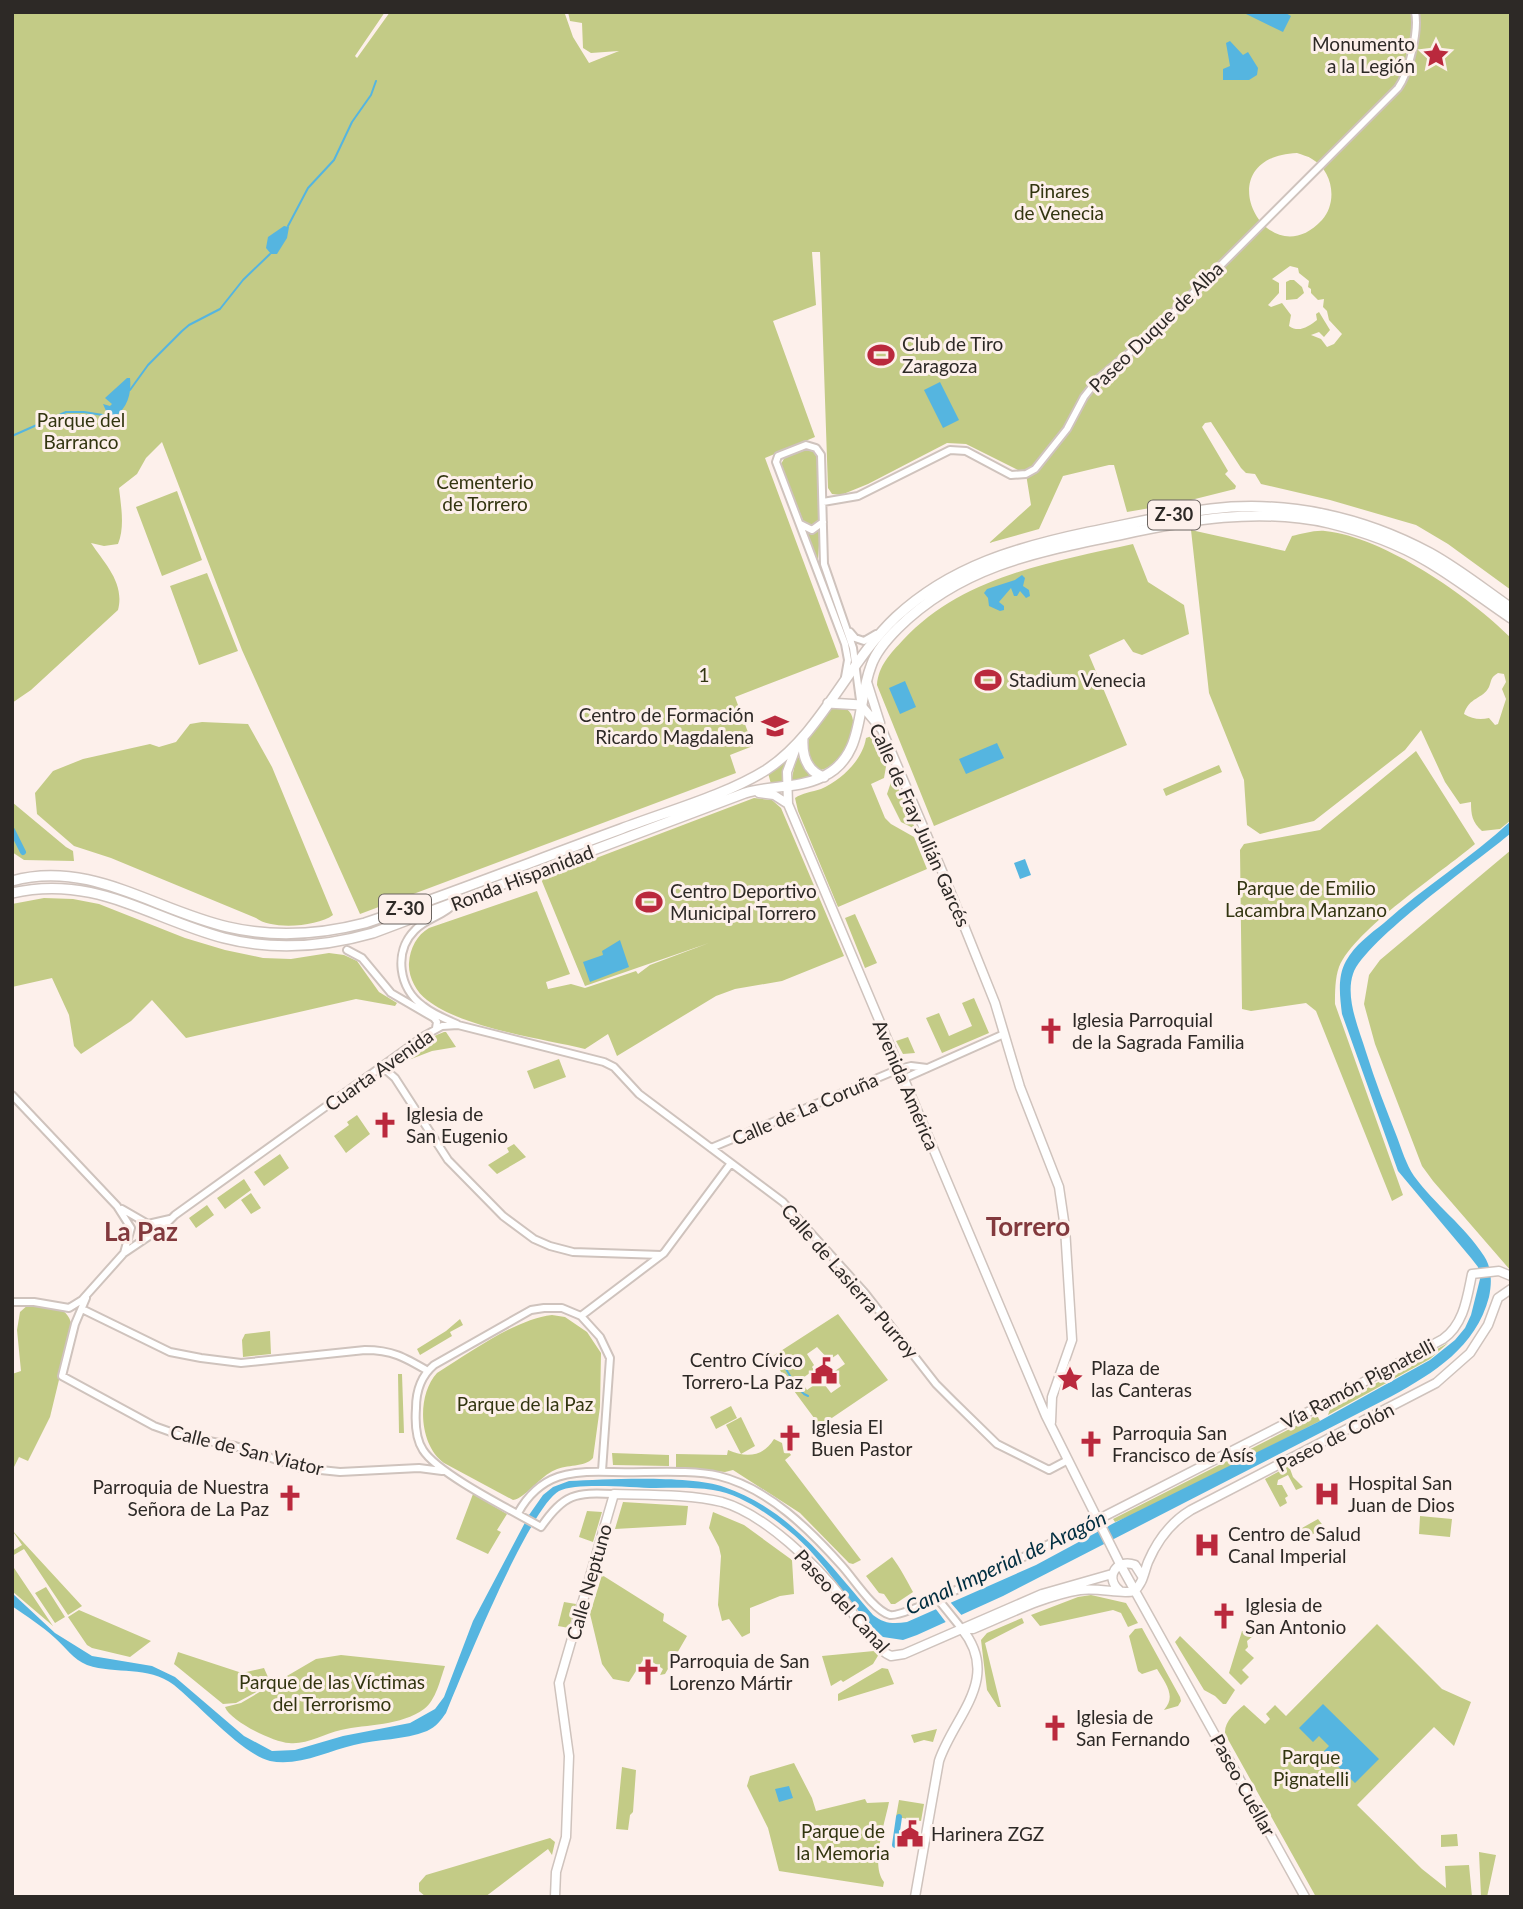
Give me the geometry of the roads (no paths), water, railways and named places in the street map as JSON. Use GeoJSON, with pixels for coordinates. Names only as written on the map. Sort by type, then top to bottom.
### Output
{"type":"FeatureCollection","features":[{"type":"Feature","properties":{"kind":"highway","name":"Ronda Hispanidad"},"geometry":{"type":"LineString","coordinates":[[12,893],[39,888],[78,889],[123,900],[224,938],[287,946],[321,944],[360,936],[455,903],[745,793],[807,784],[824,777],[842,763],[853,747],[867,675],[875,656],[897,629],[930,602],[969,577],[1017,557],[1209,509],[1269,507],[1311,511],[1347,520],[1393,536],[1429,553],[1511,608]]}},
{"type":"Feature","properties":{"kind":"highway","name":"Ronda Hispanidad"},"geometry":{"type":"LineString","coordinates":[[12,881],[37,877],[79,877],[125,890],[227,927],[290,935],[335,931],[389,915],[729,788],[770,767],[801,739],[872,643],[896,617],[944,582],[991,558],[1034,544],[1175,519],[1254,515],[1299,518],[1345,528],[1424,559],[1511,618]]}},
{"type":"Feature","properties":{"kind":"highway"},"geometry":{"type":"LineString","coordinates":[[828,703],[861,705]]}},
{"type":"Feature","properties":{"kind":"highway"},"geometry":{"type":"LineString","coordinates":[[801,739],[807,763],[812,771],[824,777]]}},
{"type":"Feature","properties":{"kind":"main road"},"geometry":{"type":"LineString","coordinates":[[867,675],[880,726]]}},
{"type":"Feature","properties":{"kind":"main road","name":"Calle de Fray Julián Garcés"},"geometry":{"type":"LineString","coordinates":[[861,705],[880,726],[983,972],[1020,1087],[1059,1187],[1072,1340],[1053,1393]]}},
{"type":"Feature","properties":{"kind":"main road","name":"Avenida América"},"geometry":{"type":"LineString","coordinates":[[801,739],[789,766],[786,787],[788,804],[1036,1392],[1110,1546]]}},
{"type":"Feature","properties":{"kind":"main road"},"geometry":{"type":"LineString","coordinates":[[745,793],[769,793],[788,804]]}},
{"type":"Feature","properties":{"kind":"main road","name":"Vía Ramón Pignatelli"},"geometry":{"type":"LineString","coordinates":[[1098,1523],[1447,1336],[1461,1317],[1475,1274],[1494,1271],[1511,1276]]}},
{"type":"Feature","properties":{"kind":"main road","name":"Paseo de Colón"},"geometry":{"type":"LineString","coordinates":[[1134,1591],[1141,1584],[1154,1549],[1178,1519],[1415,1396],[1445,1376],[1470,1353],[1488,1325],[1499,1298],[1511,1289]]}},
{"type":"Feature","properties":{"kind":"main road"},"geometry":{"type":"LineString","coordinates":[[1036,1392],[1043,1398],[1053,1393]]}},
{"type":"Feature","properties":{"kind":"main road"},"geometry":{"type":"LineString","coordinates":[[1051,1422],[1053,1393]]}},
{"type":"Feature","properties":{"kind":"main road","name":"Paseo del Canal"},"geometry":{"type":"LineString","coordinates":[[614,1494],[712,1500],[728,1504],[747,1515],[789,1543],[811,1562],[889,1656],[900,1655],[1042,1594],[1112,1574]]}},
{"type":"Feature","properties":{"kind":"main road","name":"Calle Neptuno"},"geometry":{"type":"LineString","coordinates":[[555,1897],[555,1880],[567,1831],[569,1756],[559,1683],[614,1494]]}},
{"type":"Feature","properties":{"kind":"main road","name":"Paseo Cuéllar"},"geometry":{"type":"LineString","coordinates":[[1110,1546],[1305,1897]]}},
{"type":"Feature","properties":{"kind":"main road"},"geometry":{"type":"LineString","coordinates":[[1119,1590],[1113,1584],[1112,1574],[1120,1564],[1128,1562],[1135,1565],[1142,1576]]}},
{"type":"Feature","properties":{"kind":"main road","name":"Paseo del Canal"},"geometry":{"type":"LineString","coordinates":[[962,1629],[971,1630],[1072,1591],[1096,1588],[1128,1593],[1134,1591]]}},
{"type":"Feature","properties":{"kind":"main road"},"geometry":{"type":"LineString","coordinates":[[915,1897],[937,1767],[973,1694],[978,1671],[974,1650],[962,1629]]}},
{"type":"Feature","properties":{"kind":"street","name":"Paseo Duque de Alba"},"geometry":{"type":"LineString","coordinates":[[823,502],[858,496],[950,450],[966,451],[1011,475],[1026,474],[1035,469],[1067,429],[1084,397],[1100,378],[1147,339],[1398,88],[1404,78],[1412,48],[1415,12]]}},
{"type":"Feature","properties":{"kind":"street","name":"Calle de Fray Julián Garcés"},"geometry":{"type":"LineString","coordinates":[[844,682],[848,660],[845,643],[776,462],[778,456],[806,445],[813,446],[821,455],[824,565],[846,624],[856,665],[861,705]]}},
{"type":"Feature","properties":{"kind":"street"},"geometry":{"type":"LineString","coordinates":[[798,522],[812,530],[823,521]]}},
{"type":"Feature","properties":{"kind":"street"},"geometry":{"type":"LineString","coordinates":[[846,624],[855,638],[864,641],[896,617]]}},
{"type":"Feature","properties":{"kind":"street"},"geometry":{"type":"LineString","coordinates":[[455,903],[413,932],[405,944],[401,967],[405,984],[417,1001],[429,1011],[458,1025]]}},
{"type":"Feature","properties":{"kind":"street"},"geometry":{"type":"LineString","coordinates":[[347,950],[362,958],[391,993],[434,1018],[437,1024],[435,1029]]}},
{"type":"Feature","properties":{"kind":"street","name":"Cuarta Avenida"},"geometry":{"type":"LineString","coordinates":[[140,1243],[435,1029],[458,1025],[604,1062],[614,1067]]}},
{"type":"Feature","properties":{"kind":"street"},"geometry":{"type":"LineString","coordinates":[[903,1079],[1004,1034]]}},
{"type":"Feature","properties":{"kind":"street"},"geometry":{"type":"LineString","coordinates":[[395,1078],[393,1062],[401,1052]]}},
{"type":"Feature","properties":{"kind":"street","name":"Calle de Lasierra Purroy"},"geometry":{"type":"LineString","coordinates":[[614,1067],[639,1094],[785,1204],[864,1293],[936,1384],[987,1435],[1004,1448],[1049,1470],[1068,1460]]}},
{"type":"Feature","properties":{"kind":"street"},"geometry":{"type":"LineString","coordinates":[[899,1069],[927,1068]]}},
{"type":"Feature","properties":{"kind":"street","name":"Calle de La Coruña"},"geometry":{"type":"LineString","coordinates":[[711,1148],[899,1069]]}},
{"type":"Feature","properties":{"kind":"street"},"geometry":{"type":"LineString","coordinates":[[369,1075],[385,1070],[395,1078],[448,1160],[503,1216],[534,1239],[573,1252],[661,1255]]}},
{"type":"Feature","properties":{"kind":"street"},"geometry":{"type":"LineString","coordinates":[[12,1302],[34,1302],[69,1308],[88,1294],[124,1253],[140,1243],[117,1206],[13,1096]]}},
{"type":"Feature","properties":{"kind":"street"},"geometry":{"type":"LineString","coordinates":[[582,1316],[661,1255],[676,1239],[731,1163]]}},
{"type":"Feature","properties":{"kind":"street"},"geometry":{"type":"LineString","coordinates":[[117,1206],[145,1223],[152,1231],[151,1236]]}},
{"type":"Feature","properties":{"kind":"street","name":"Cuarta Avenida"},"geometry":{"type":"LineString","coordinates":[[131,1232],[145,1223],[171,1218]]}},
{"type":"Feature","properties":{"kind":"street"},"geometry":{"type":"LineString","coordinates":[[124,1253],[131,1232]]}},
{"type":"Feature","properties":{"kind":"street"},"geometry":{"type":"LineString","coordinates":[[75,1324],[88,1294]]}},
{"type":"Feature","properties":{"kind":"street"},"geometry":{"type":"LineString","coordinates":[[82,1300],[82,1309]]}},
{"type":"Feature","properties":{"kind":"street"},"geometry":{"type":"LineString","coordinates":[[69,1308],[75,1324]]}},
{"type":"Feature","properties":{"kind":"street"},"geometry":{"type":"LineString","coordinates":[[602,1471],[610,1358],[600,1336],[582,1316],[562,1308],[531,1310],[443,1360],[428,1371],[419,1385],[416,1398],[417,1438],[427,1456],[444,1471],[518,1513],[529,1497],[550,1479],[571,1473],[602,1471],[713,1475],[748,1488],[793,1516],[819,1541],[874,1604],[886,1613],[901,1614],[939,1601],[1098,1523]]}},
{"type":"Feature","properties":{"kind":"street"},"geometry":{"type":"LineString","coordinates":[[82,1309],[170,1352],[201,1358],[241,1363],[365,1350],[383,1351],[398,1354],[428,1371]]}},
{"type":"Feature","properties":{"kind":"street","name":"Calle de San Viator"},"geometry":{"type":"LineString","coordinates":[[75,1324],[62,1376],[130,1415],[169,1432],[219,1445],[235,1446],[302,1468],[340,1472],[414,1468],[444,1471]]}},
{"type":"Feature","properties":{"kind":"street","name":"Paseo del Canal"},"geometry":{"type":"LineString","coordinates":[[518,1513],[538,1525],[569,1497],[582,1493],[614,1494]]}},
{"type":"Feature","properties":{"kind":"street"},"geometry":{"type":"LineString","coordinates":[[939,1601],[962,1629]]}},
{"type":"Feature","properties":{"kind":"water"},"geometry":{"type":"Polygon","coordinates":[[[1284,12],[1291,16],[1283,32],[1246,14],[1284,12]]]}},
{"type":"Feature","properties":{"kind":"water"},"geometry":{"type":"Polygon","coordinates":[[[1230,41],[1243,55],[1248,52],[1258,68],[1257,75],[1249,80],[1223,80],[1223,69],[1230,66],[1226,43],[1230,41]]]}},
{"type":"Feature","properties":{"kind":"water"},"geometry":{"type":"Polygon","coordinates":[[[284,226],[289,227],[287,238],[277,254],[271,254],[266,248],[268,237],[284,226]]]}},
{"type":"Feature","properties":{"kind":"water"},"geometry":{"type":"Polygon","coordinates":[[[130,378],[130,385],[127,402],[110,420],[103,404],[112,404],[105,398],[130,378]]]}},
{"type":"Feature","properties":{"kind":"water"},"geometry":{"type":"Polygon","coordinates":[[[940,382],[959,420],[943,428],[924,390],[940,382]]]}},
{"type":"Feature","properties":{"kind":"water"},"geometry":{"type":"Polygon","coordinates":[[[1022,575],[1025,578],[1023,586],[1029,590],[1030,596],[1026,598],[1020,591],[1014,596],[1011,588],[999,602],[1004,606],[1004,610],[989,606],[984,593],[987,589],[1022,575]]]}},
{"type":"Feature","properties":{"kind":"water"},"geometry":{"type":"Polygon","coordinates":[[[905,681],[916,707],[900,714],[889,688],[905,681]]]}},
{"type":"Feature","properties":{"kind":"water"},"geometry":{"type":"Polygon","coordinates":[[[997,743],[1004,758],[966,774],[959,759],[997,743]]]}},
{"type":"Feature","properties":{"kind":"water","name":"Canal Imperial de Aragón"},"geometry":{"type":"Polygon","coordinates":[[[1511,821],[1511,833],[1424,901],[1378,942],[1362,959],[1351,983],[1357,1024],[1409,1167],[1422,1187],[1476,1245],[1487,1261],[1491,1276],[1489,1297],[1483,1315],[1464,1344],[1438,1368],[1392,1396],[1003,1596],[903,1640],[883,1637],[802,1542],[743,1500],[723,1492],[691,1488],[567,1488],[559,1491],[546,1504],[531,1527],[481,1630],[446,1713],[438,1723],[418,1734],[354,1745],[291,1762],[270,1761],[259,1757],[164,1679],[82,1663],[45,1629],[12,1606],[12,1593],[55,1633],[92,1656],[152,1666],[175,1677],[244,1736],[272,1751],[295,1750],[343,1736],[410,1723],[435,1709],[444,1697],[473,1621],[529,1515],[543,1495],[553,1487],[569,1481],[691,1481],[724,1487],[748,1497],[789,1524],[824,1558],[873,1615],[885,1622],[898,1623],[907,1622],[1036,1565],[1114,1523],[1318,1422],[1430,1360],[1455,1340],[1471,1315],[1480,1279],[1478,1267],[1398,1171],[1342,1014],[1340,987],[1343,967],[1354,950],[1368,936],[1511,821]]]}},
{"type":"Feature","properties":{"kind":"water"},"geometry":{"type":"Polygon","coordinates":[[[1025,859],[1031,875],[1020,879],[1014,863],[1025,859]]]}},
{"type":"Feature","properties":{"kind":"water"},"geometry":{"type":"Polygon","coordinates":[[[620,940],[629,967],[590,982],[583,962],[603,955],[602,951],[620,940]]]}},
{"type":"Feature","properties":{"kind":"water"},"geometry":{"type":"Polygon","coordinates":[[[1323,1704],[1379,1759],[1355,1783],[1323,1752],[1329,1746],[1319,1736],[1313,1742],[1299,1728],[1323,1704]]]}},
{"type":"Feature","properties":{"kind":"water"},"geometry":{"type":"Polygon","coordinates":[[[789,1786],[793,1798],[779,1802],[775,1789],[789,1786]]]}},
{"type":"Feature","properties":{"kind":"waterway"},"geometry":{"type":"LineString","coordinates":[[288,226],[308,188],[334,160],[352,122],[371,95],[376,81]]}},
{"type":"Feature","properties":{"kind":"waterway"},"geometry":{"type":"LineString","coordinates":[[130,390],[148,365],[182,331],[220,309],[243,280],[270,254]]}},
{"type":"Feature","properties":{"kind":"waterway"},"geometry":{"type":"LineString","coordinates":[[12,436],[66,412],[109,416]]}},
{"type":"Feature","properties":{"kind":"waterway"},"geometry":{"type":"LineString","coordinates":[[12,830],[23,852]]}},
{"type":"Feature","properties":{"kind":"waterway"},"geometry":{"type":"LineString","coordinates":[[786,1369],[793,1381]]}},
{"type":"Feature","properties":{"kind":"waterway"},"geometry":{"type":"LineString","coordinates":[[795,1384],[803,1393]]}},
{"type":"Feature","properties":{"kind":"waterway"},"geometry":{"type":"LineString","coordinates":[[804,1394],[808,1396]]}},
{"type":"Feature","properties":{"kind":"waterway"},"geometry":{"type":"LineString","coordinates":[[895,1845],[899,1817]]}},
{"type":"Feature","properties":{"kind":"place","name":"Monumento a la Legión"},"geometry":{"type":"Point","coordinates":[1436,55]}},
{"type":"Feature","properties":{"kind":"place","name":"Club de Tiro Zaragoza"},"geometry":{"type":"Point","coordinates":[881,355]}},
{"type":"Feature","properties":{"kind":"place","name":"Stadium Venecia"},"geometry":{"type":"Point","coordinates":[988,680]}},
{"type":"Feature","properties":{"kind":"place","name":"Centro de Formación Ricardo Magdalena"},"geometry":{"type":"Point","coordinates":[775,726]}},
{"type":"Feature","properties":{"kind":"place","name":"Centro Deportivo Municipal Torrero"},"geometry":{"type":"Point","coordinates":[649,902]}},
{"type":"Feature","properties":{"kind":"place","name":"Iglesia Parroquial de la Sagrada Familia"},"geometry":{"type":"Point","coordinates":[1051,1031]}},
{"type":"Feature","properties":{"kind":"place","name":"Iglesia de San Eugenio"},"geometry":{"type":"Point","coordinates":[385,1125]}},
{"type":"Feature","properties":{"kind":"place","name":"Centro Cívico Torrero-La Paz"},"geometry":{"type":"Point","coordinates":[824,1371]}},
{"type":"Feature","properties":{"kind":"place","name":"Plaza de las Canteras"},"geometry":{"type":"Point","coordinates":[1070,1379]}},
{"type":"Feature","properties":{"kind":"place","name":"Iglesia El Buen Pastor"},"geometry":{"type":"Point","coordinates":[790,1438]}},
{"type":"Feature","properties":{"kind":"place","name":"Parroquia San Francisco de Asís"},"geometry":{"type":"Point","coordinates":[1091,1444]}},
{"type":"Feature","properties":{"kind":"place","name":"Hospital San Juan de Dios"},"geometry":{"type":"Point","coordinates":[1327,1494]}},
{"type":"Feature","properties":{"kind":"place","name":"Parroquia de Nuestra Señora de La Paz"},"geometry":{"type":"Point","coordinates":[290,1498]}},
{"type":"Feature","properties":{"kind":"place","name":"Centro de Salud Canal Imperial"},"geometry":{"type":"Point","coordinates":[1207,1545]}},
{"type":"Feature","properties":{"kind":"place","name":"Iglesia de San Antonio"},"geometry":{"type":"Point","coordinates":[1224,1616]}},
{"type":"Feature","properties":{"kind":"place","name":"Parroquia de San Lorenzo Mártir"},"geometry":{"type":"Point","coordinates":[648,1672]}},
{"type":"Feature","properties":{"kind":"place","name":"Iglesia de San Fernando"},"geometry":{"type":"Point","coordinates":[1055,1728]}},
{"type":"Feature","properties":{"kind":"place","name":"Harinera ZGZ"},"geometry":{"type":"Point","coordinates":[910,1834]}},
{"type":"Feature","properties":{"kind":"district","name":"Torrero"},"geometry":{"type":"Point","coordinates":[1028,1227]}},
{"type":"Feature","properties":{"kind":"district","name":"La Paz"},"geometry":{"type":"Point","coordinates":[141,1232]}},
{"type":"Feature","properties":{"kind":"park label","name":"Pinares de Venecia"},"geometry":{"type":"Point","coordinates":[1059,202]}},
{"type":"Feature","properties":{"kind":"park label","name":"Parque del Barranco"},"geometry":{"type":"Point","coordinates":[81,431]}},
{"type":"Feature","properties":{"kind":"park label","name":"Cementerio de Torrero"},"geometry":{"type":"Point","coordinates":[485,493]}},
{"type":"Feature","properties":{"kind":"park label","name":"1"},"geometry":{"type":"Point","coordinates":[704,675]}},
{"type":"Feature","properties":{"kind":"park label","name":"Parque de Emilio Lacambra Manzano"},"geometry":{"type":"Point","coordinates":[1306,899]}},
{"type":"Feature","properties":{"kind":"park label","name":"Parque de la Paz"},"geometry":{"type":"Point","coordinates":[525,1404]}},
{"type":"Feature","properties":{"kind":"park label","name":"Parque de las Víctimas del Terrorismo"},"geometry":{"type":"Point","coordinates":[332,1693]}},
{"type":"Feature","properties":{"kind":"park label","name":"Parque Pignatelli"},"geometry":{"type":"Point","coordinates":[1311,1768]}},
{"type":"Feature","properties":{"kind":"park label","name":"Parque de la Memoria"},"geometry":{"type":"Point","coordinates":[843,1842]}}]}
